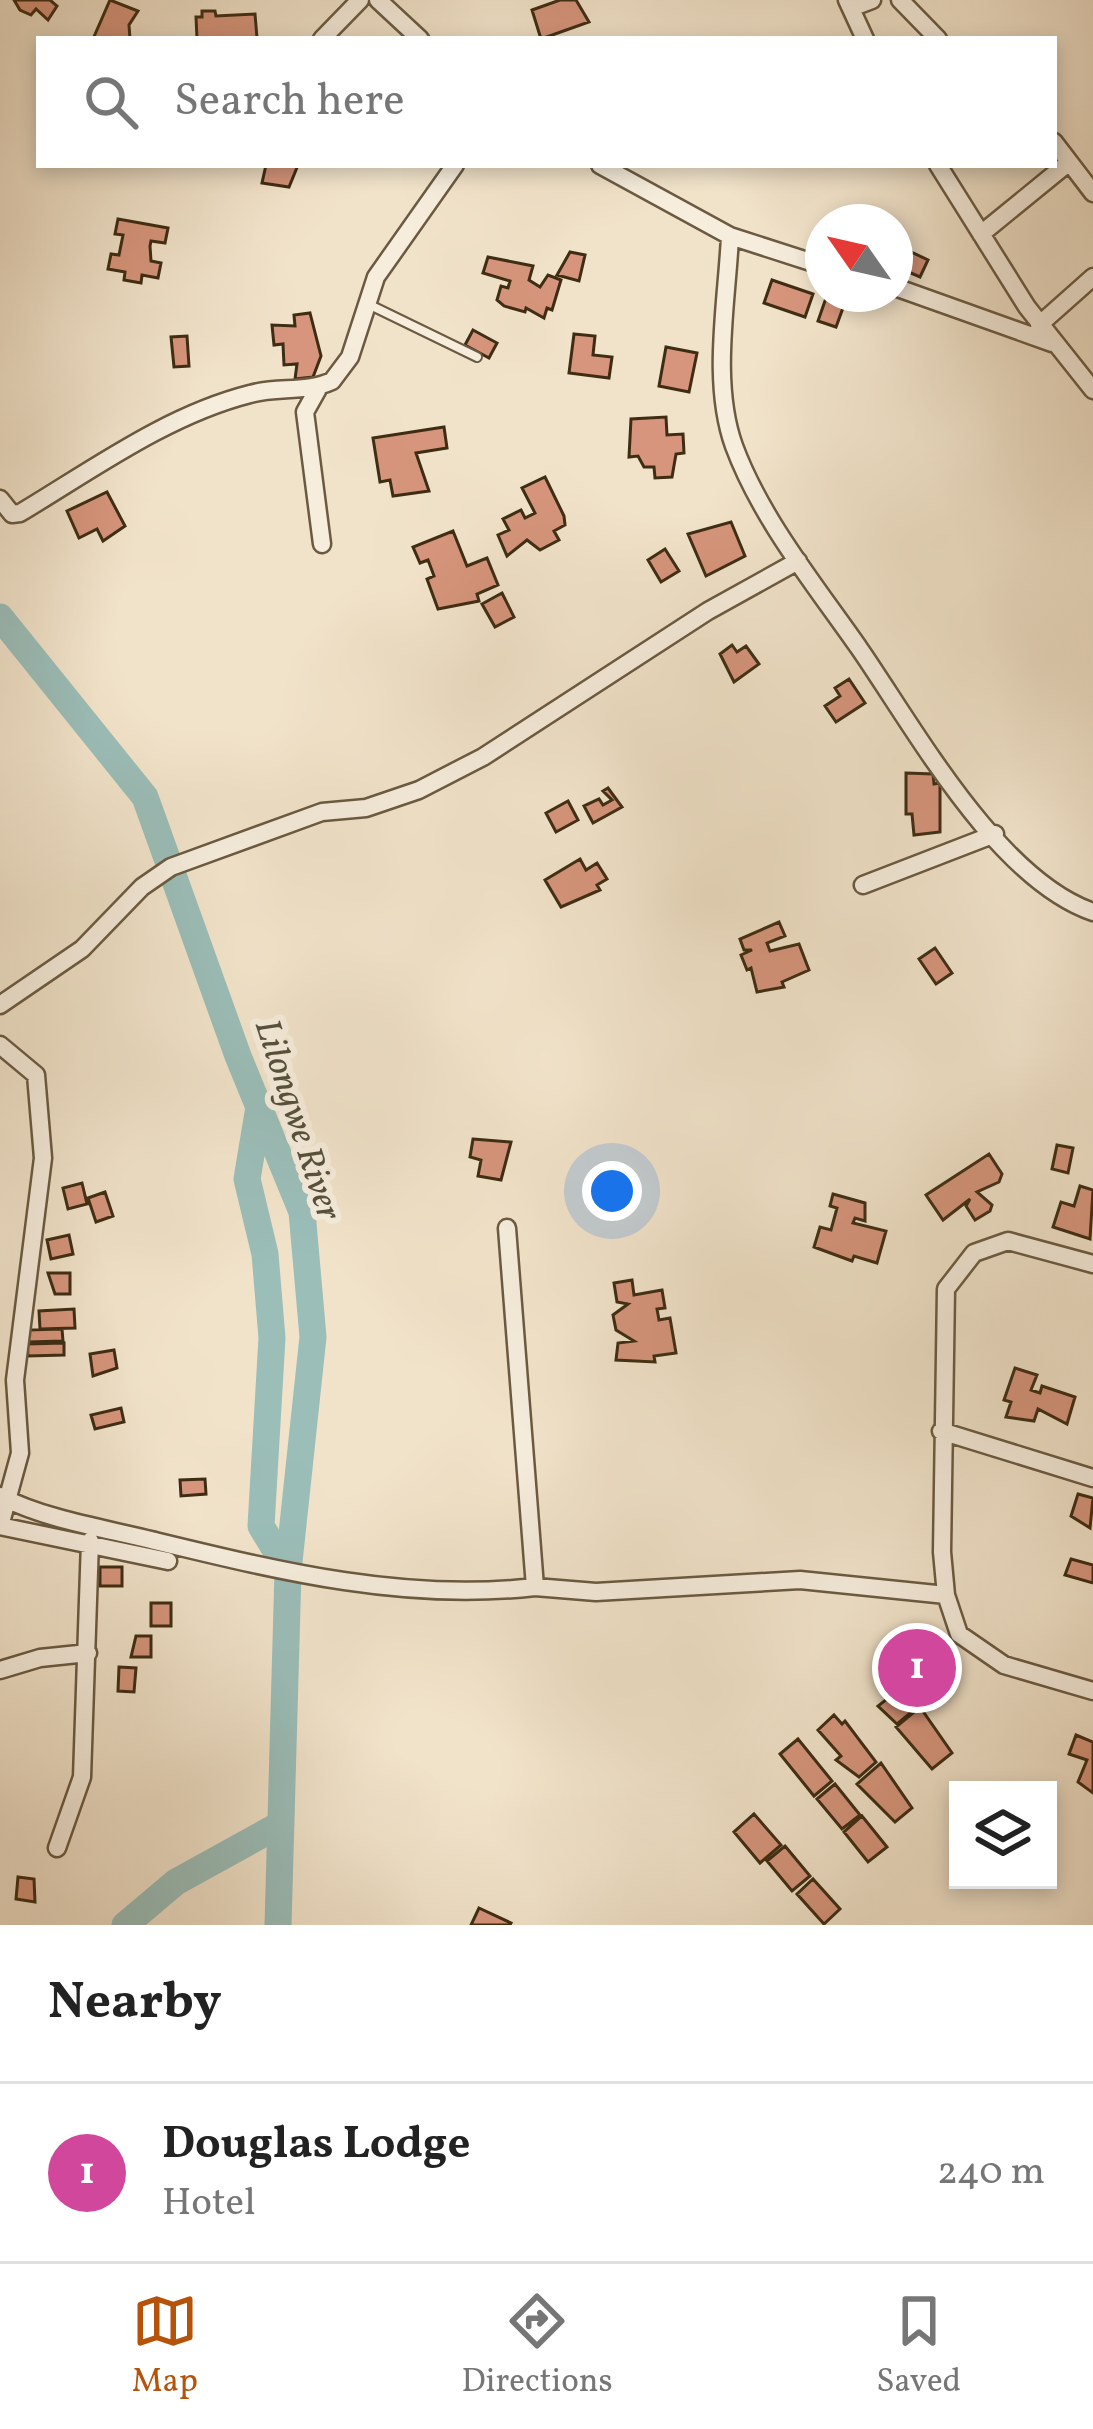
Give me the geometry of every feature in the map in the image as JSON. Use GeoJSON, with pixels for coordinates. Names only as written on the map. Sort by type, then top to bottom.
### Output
{"type":"FeatureCollection","features":[{"type":"Feature","properties":{"kind":"street"},"geometry":{"type":"LineString","coordinates":[[325,36],[360,0]]}},
{"type":"Feature","properties":{"kind":"street"},"geometry":{"type":"LineString","coordinates":[[378,0],[417,36]]}},
{"type":"Feature","properties":{"kind":"street"},"geometry":{"type":"LineString","coordinates":[[864,36],[849,4],[872,0]]}},
{"type":"Feature","properties":{"kind":"street"},"geometry":{"type":"LineString","coordinates":[[900,0],[935,36]]}},
{"type":"Feature","properties":{"kind":"street"},"geometry":{"type":"LineString","coordinates":[[1057,146],[1093,193]]}},
{"type":"Feature","properties":{"kind":"street"},"geometry":{"type":"LineString","coordinates":[[981,234],[1068,163]]}},
{"type":"Feature","properties":{"kind":"street"},"geometry":{"type":"LineString","coordinates":[[0,499],[12,514],[20,513],[188,418],[248,394],[319,387],[342,373],[364,302],[394,249],[452,168]]}},
{"type":"Feature","properties":{"kind":"street"},"geometry":{"type":"LineString","coordinates":[[605,168],[730,236],[805,260]]}},
{"type":"Feature","properties":{"kind":"street"},"geometry":{"type":"LineString","coordinates":[[940,168],[1039,325],[1093,390]]}},
{"type":"Feature","properties":{"kind":"street"},"geometry":{"type":"LineString","coordinates":[[730,236],[723,380],[734,445],[798,561],[948,778],[1038,880],[1093,912]]}},
{"type":"Feature","properties":{"kind":"street"},"geometry":{"type":"LineString","coordinates":[[1039,325],[1093,278]]}},
{"type":"Feature","properties":{"kind":"street"},"geometry":{"type":"LineString","coordinates":[[913,293],[1052,343]]}},
{"type":"Feature","properties":{"kind":"street"},"geometry":{"type":"LineString","coordinates":[[319,387],[305,412],[322,544]]}},
{"type":"Feature","properties":{"kind":"street"},"geometry":{"type":"LineString","coordinates":[[0,1005],[82,950],[142,887],[170,867],[322,812],[366,808],[419,790],[483,757],[708,610],[798,561]]}},
{"type":"Feature","properties":{"kind":"street"},"geometry":{"type":"LineString","coordinates":[[863,885],[994,834]]}},
{"type":"Feature","properties":{"kind":"street"},"geometry":{"type":"LineString","coordinates":[[0,1045],[36,1075],[43,1159],[15,1380],[20,1454],[4,1498],[0,1526],[90,1541],[168,1561]]}},
{"type":"Feature","properties":{"kind":"street"},"geometry":{"type":"LineString","coordinates":[[507,1228],[535,1587]]}},
{"type":"Feature","properties":{"kind":"street"},"geometry":{"type":"LineString","coordinates":[[1093,1264],[1009,1241],[974,1252],[960,1265],[951,1276],[944,1304],[941,1431],[946,1595],[959,1634],[971,1647],[1004,1665],[1093,1691]]}},
{"type":"Feature","properties":{"kind":"street"},"geometry":{"type":"LineString","coordinates":[[941,1431],[1093,1478]]}},
{"type":"Feature","properties":{"kind":"street"},"geometry":{"type":"LineString","coordinates":[[4,1498],[189,1550],[344,1582],[464,1595],[535,1587],[596,1592],[800,1580],[946,1595]]}},
{"type":"Feature","properties":{"kind":"street"},"geometry":{"type":"LineString","coordinates":[[57,1848],[82,1777],[90,1541]]}},
{"type":"Feature","properties":{"kind":"street"},"geometry":{"type":"LineString","coordinates":[[0,1670],[40,1658],[88,1653]]}},
{"type":"Feature","properties":{"kind":"lane"},"geometry":{"type":"LineString","coordinates":[[364,302],[477,357]]}},
{"type":"Feature","properties":{"kind":"building"},"geometry":{"type":"Polygon","coordinates":[[[14,0],[50,0],[57,6],[48,20],[36,9],[31,15],[20,10],[14,0]]]}},
{"type":"Feature","properties":{"kind":"building"},"geometry":{"type":"Polygon","coordinates":[[[110,0],[138,11],[129,25],[130,36],[94,36],[110,0]]]}},
{"type":"Feature","properties":{"kind":"building"},"geometry":{"type":"Polygon","coordinates":[[[576,0],[589,22],[540,36],[532,10],[576,0]]]}},
{"type":"Feature","properties":{"kind":"building"},"geometry":{"type":"Polygon","coordinates":[[[202,11],[215,11],[216,16],[255,14],[257,36],[197,36],[196,17],[202,17],[202,11]]]}},
{"type":"Feature","properties":{"kind":"building"},"geometry":{"type":"Polygon","coordinates":[[[265,168],[297,168],[289,187],[262,183],[265,168]]]}},
{"type":"Feature","properties":{"kind":"building"},"geometry":{"type":"Polygon","coordinates":[[[118,219],[168,228],[165,243],[151,241],[150,246],[151,261],[161,263],[158,278],[142,275],[141,283],[124,280],[125,272],[108,269],[111,254],[119,255],[123,235],[115,234],[118,219]]]}},
{"type":"Feature","properties":{"kind":"building"},"geometry":{"type":"Polygon","coordinates":[[[570,252],[585,255],[579,281],[557,275],[570,252]]]}},
{"type":"Feature","properties":{"kind":"building"},"geometry":{"type":"Polygon","coordinates":[[[913,253],[928,260],[920,277],[913,274],[913,253]]]}},
{"type":"Feature","properties":{"kind":"building"},"geometry":{"type":"Polygon","coordinates":[[[488,257],[533,266],[529,280],[540,287],[548,275],[561,280],[552,310],[547,308],[544,318],[526,308],[525,312],[504,306],[497,300],[501,286],[508,288],[510,281],[483,273],[488,257]]]}},
{"type":"Feature","properties":{"kind":"building"},"geometry":{"type":"Polygon","coordinates":[[[772,280],[805,291],[807,312],[805,317],[764,303],[772,280]]]}},
{"type":"Feature","properties":{"kind":"building"},"geometry":{"type":"Polygon","coordinates":[[[821,312],[841,312],[836,327],[818,321],[821,312]]]}},
{"type":"Feature","properties":{"kind":"building"},"geometry":{"type":"Polygon","coordinates":[[[310,313],[321,356],[313,377],[295,379],[297,364],[284,365],[283,344],[274,345],[272,325],[295,326],[294,315],[310,313]]]}},
{"type":"Feature","properties":{"kind":"building"},"geometry":{"type":"Polygon","coordinates":[[[473,330],[497,343],[489,358],[465,345],[473,330]]]}},
{"type":"Feature","properties":{"kind":"building"},"geometry":{"type":"Polygon","coordinates":[[[574,334],[595,336],[593,355],[612,357],[609,378],[569,373],[574,334]]]}},
{"type":"Feature","properties":{"kind":"building"},"geometry":{"type":"Polygon","coordinates":[[[187,336],[189,366],[174,367],[171,337],[187,336]]]}},
{"type":"Feature","properties":{"kind":"building"},"geometry":{"type":"Polygon","coordinates":[[[666,347],[697,353],[689,392],[659,386],[666,347]]]}},
{"type":"Feature","properties":{"kind":"building"},"geometry":{"type":"Polygon","coordinates":[[[666,417],[667,435],[683,434],[684,453],[676,454],[672,477],[655,478],[654,467],[644,467],[638,456],[629,457],[631,419],[666,417]]]}},
{"type":"Feature","properties":{"kind":"building"},"geometry":{"type":"Polygon","coordinates":[[[444,427],[447,448],[416,453],[429,491],[393,496],[390,480],[380,482],[373,438],[444,427]]]}},
{"type":"Feature","properties":{"kind":"building"},"geometry":{"type":"Polygon","coordinates":[[[545,477],[564,516],[565,525],[554,531],[559,540],[540,550],[527,540],[507,556],[498,535],[509,530],[503,519],[521,510],[525,518],[535,513],[522,488],[545,477]]]}},
{"type":"Feature","properties":{"kind":"building"},"geometry":{"type":"Polygon","coordinates":[[[107,492],[125,526],[103,541],[97,529],[79,538],[67,511],[107,492]]]}},
{"type":"Feature","properties":{"kind":"building"},"geometry":{"type":"Polygon","coordinates":[[[731,522],[745,556],[706,576],[688,534],[731,522]]]}},
{"type":"Feature","properties":{"kind":"building"},"geometry":{"type":"Polygon","coordinates":[[[453,531],[467,566],[487,558],[498,585],[477,594],[479,601],[438,609],[427,579],[434,576],[428,560],[420,563],[413,547],[453,531]]]}},
{"type":"Feature","properties":{"kind":"building"},"geometry":{"type":"Polygon","coordinates":[[[665,549],[679,571],[661,582],[648,560],[665,549]]]}},
{"type":"Feature","properties":{"kind":"building"},"geometry":{"type":"Polygon","coordinates":[[[502,593],[514,617],[495,627],[482,604],[502,593]]]}},
{"type":"Feature","properties":{"kind":"building"},"geometry":{"type":"Polygon","coordinates":[[[732,645],[737,652],[746,646],[759,664],[734,682],[720,654],[732,645]]]}},
{"type":"Feature","properties":{"kind":"building"},"geometry":{"type":"Polygon","coordinates":[[[849,679],[865,703],[836,722],[825,706],[840,696],[835,688],[849,679]]]}},
{"type":"Feature","properties":{"kind":"building"},"geometry":{"type":"Polygon","coordinates":[[[906,773],[933,774],[934,784],[940,783],[940,832],[914,835],[912,814],[906,814],[906,773]]]}},
{"type":"Feature","properties":{"kind":"building"},"geometry":{"type":"Polygon","coordinates":[[[608,788],[622,807],[593,823],[584,806],[599,799],[603,805],[612,800],[603,791],[608,788]]]}},
{"type":"Feature","properties":{"kind":"building"},"geometry":{"type":"Polygon","coordinates":[[[568,801],[578,820],[556,832],[546,813],[568,801]]]}},
{"type":"Feature","properties":{"kind":"building"},"geometry":{"type":"Polygon","coordinates":[[[580,859],[586,870],[597,863],[607,879],[597,885],[600,890],[561,907],[545,880],[580,859]]]}},
{"type":"Feature","properties":{"kind":"building"},"geometry":{"type":"Polygon","coordinates":[[[779,922],[785,936],[767,943],[770,951],[799,944],[809,970],[782,982],[784,987],[757,992],[751,968],[747,970],[741,955],[752,950],[744,950],[740,939],[779,922]]]}},
{"type":"Feature","properties":{"kind":"building"},"geometry":{"type":"Polygon","coordinates":[[[935,948],[952,973],[936,984],[919,959],[935,948]]]}},
{"type":"Feature","properties":{"kind":"building"},"geometry":{"type":"Polygon","coordinates":[[[473,1139],[511,1142],[501,1180],[478,1176],[481,1160],[470,1157],[473,1139]]]}},
{"type":"Feature","properties":{"kind":"building"},"geometry":{"type":"Polygon","coordinates":[[[1057,1145],[1073,1148],[1068,1173],[1052,1169],[1057,1145]]]}},
{"type":"Feature","properties":{"kind":"building"},"geometry":{"type":"Polygon","coordinates":[[[989,1154],[1002,1174],[999,1182],[977,1192],[992,1205],[990,1211],[975,1220],[966,1206],[970,1199],[943,1220],[926,1195],[989,1154]]]}},
{"type":"Feature","properties":{"kind":"building"},"geometry":{"type":"Polygon","coordinates":[[[82,1183],[87,1204],[68,1209],[63,1188],[82,1183]]]}},
{"type":"Feature","properties":{"kind":"building"},"geometry":{"type":"Polygon","coordinates":[[[1080,1186],[1093,1190],[1090,1239],[1053,1227],[1061,1202],[1074,1206],[1080,1186]]]}},
{"type":"Feature","properties":{"kind":"building"},"geometry":{"type":"Polygon","coordinates":[[[105,1192],[113,1216],[96,1222],[88,1198],[105,1192]]]}},
{"type":"Feature","properties":{"kind":"building"},"geometry":{"type":"Polygon","coordinates":[[[833,1194],[865,1203],[865,1221],[855,1218],[853,1223],[886,1231],[877,1263],[854,1256],[852,1261],[814,1247],[820,1227],[831,1230],[837,1208],[830,1206],[833,1194]]]}},
{"type":"Feature","properties":{"kind":"building"},"geometry":{"type":"Polygon","coordinates":[[[69,1235],[73,1254],[51,1259],[47,1240],[69,1235]]]}},
{"type":"Feature","properties":{"kind":"building"},"geometry":{"type":"Polygon","coordinates":[[[48,1273],[70,1273],[70,1294],[55,1294],[48,1273]]]}},
{"type":"Feature","properties":{"kind":"building"},"geometry":{"type":"Polygon","coordinates":[[[632,1280],[634,1295],[662,1290],[665,1308],[657,1309],[659,1320],[670,1318],[676,1353],[654,1356],[655,1362],[616,1360],[618,1343],[634,1341],[616,1330],[613,1315],[628,1304],[617,1302],[614,1283],[632,1280]]]}},
{"type":"Feature","properties":{"kind":"building"},"geometry":{"type":"Polygon","coordinates":[[[74,1309],[75,1328],[40,1329],[39,1311],[74,1309]]]}},
{"type":"Feature","properties":{"kind":"building"},"geometry":{"type":"Polygon","coordinates":[[[62,1329],[63,1341],[28,1342],[27,1330],[62,1329]]]}},
{"type":"Feature","properties":{"kind":"building"},"geometry":{"type":"Polygon","coordinates":[[[64,1343],[64,1355],[28,1356],[27,1344],[64,1343]]]}},
{"type":"Feature","properties":{"kind":"building"},"geometry":{"type":"Polygon","coordinates":[[[114,1350],[117,1368],[93,1376],[90,1354],[114,1350]]]}},
{"type":"Feature","properties":{"kind":"building"},"geometry":{"type":"Polygon","coordinates":[[[1015,1368],[1037,1375],[1031,1390],[1040,1393],[1042,1386],[1075,1397],[1067,1424],[1038,1409],[1034,1421],[1006,1417],[1011,1402],[1004,1400],[1015,1368]]]}},
{"type":"Feature","properties":{"kind":"building"},"geometry":{"type":"Polygon","coordinates":[[[121,1408],[124,1422],[95,1429],[91,1415],[121,1408]]]}},
{"type":"Feature","properties":{"kind":"building"},"geometry":{"type":"Polygon","coordinates":[[[205,1479],[206,1494],[181,1496],[180,1480],[205,1479]]]}},
{"type":"Feature","properties":{"kind":"building"},"geometry":{"type":"Polygon","coordinates":[[[1078,1494],[1093,1498],[1090,1528],[1071,1516],[1078,1494]]]}},
{"type":"Feature","properties":{"kind":"building"},"geometry":{"type":"Polygon","coordinates":[[[1071,1559],[1093,1565],[1093,1583],[1065,1575],[1071,1559]]]}},
{"type":"Feature","properties":{"kind":"building"},"geometry":{"type":"Polygon","coordinates":[[[100,1567],[122,1567],[122,1586],[100,1586],[100,1567]]]}},
{"type":"Feature","properties":{"kind":"building"},"geometry":{"type":"Polygon","coordinates":[[[151,1603],[171,1603],[171,1626],[151,1626],[151,1603]]]}},
{"type":"Feature","properties":{"kind":"building"},"geometry":{"type":"Polygon","coordinates":[[[136,1636],[151,1636],[151,1657],[131,1657],[136,1636]]]}},
{"type":"Feature","properties":{"kind":"building"},"geometry":{"type":"Polygon","coordinates":[[[119,1667],[136,1668],[134,1692],[118,1691],[119,1667]]]}},
{"type":"Feature","properties":{"kind":"building"},"geometry":{"type":"Polygon","coordinates":[[[902,1687],[914,1710],[897,1724],[878,1706],[902,1687]]]}},
{"type":"Feature","properties":{"kind":"building"},"geometry":{"type":"Polygon","coordinates":[[[920,1707],[952,1753],[932,1769],[896,1727],[920,1707]]]}},
{"type":"Feature","properties":{"kind":"building"},"geometry":{"type":"Polygon","coordinates":[[[834,1715],[842,1724],[845,1721],[876,1762],[859,1777],[836,1760],[841,1756],[818,1730],[834,1715]]]}},
{"type":"Feature","properties":{"kind":"building"},"geometry":{"type":"Polygon","coordinates":[[[1076,1735],[1093,1742],[1093,1793],[1078,1782],[1087,1760],[1069,1754],[1076,1735]]]}},
{"type":"Feature","properties":{"kind":"building"},"geometry":{"type":"Polygon","coordinates":[[[798,1739],[832,1781],[814,1796],[780,1754],[798,1739]]]}},
{"type":"Feature","properties":{"kind":"building"},"geometry":{"type":"Polygon","coordinates":[[[881,1763],[912,1808],[895,1822],[857,1784],[881,1763]]]}},
{"type":"Feature","properties":{"kind":"building"},"geometry":{"type":"Polygon","coordinates":[[[835,1784],[860,1815],[842,1829],[817,1799],[835,1784]]]}},
{"type":"Feature","properties":{"kind":"building"},"geometry":{"type":"Polygon","coordinates":[[[754,1814],[781,1845],[760,1863],[734,1832],[754,1814]]]}},
{"type":"Feature","properties":{"kind":"building"},"geometry":{"type":"Polygon","coordinates":[[[862,1816],[887,1847],[868,1862],[844,1832],[862,1816]]]}},
{"type":"Feature","properties":{"kind":"building"},"geometry":{"type":"Polygon","coordinates":[[[785,1846],[810,1876],[792,1891],[767,1861],[785,1846]]]}},
{"type":"Feature","properties":{"kind":"building"},"geometry":{"type":"Polygon","coordinates":[[[18,1877],[34,1879],[35,1902],[16,1899],[18,1877]]]}},
{"type":"Feature","properties":{"kind":"building"},"geometry":{"type":"Polygon","coordinates":[[[813,1879],[840,1909],[824,1924],[797,1894],[813,1879]]]}},
{"type":"Feature","properties":{"kind":"building"},"geometry":{"type":"Polygon","coordinates":[[[479,1908],[511,1923],[510,1925],[471,1925],[479,1908]]]}},
{"type":"Feature","properties":{"kind":"waterway","name":"Lilongwe River"},"geometry":{"type":"LineString","coordinates":[[0,617],[145,797],[238,1056],[302,1212],[313,1337],[288,1571],[278,1925]]}},
{"type":"Feature","properties":{"kind":"waterway"},"geometry":{"type":"LineString","coordinates":[[259,1107],[247,1179],[265,1254],[272,1338],[261,1526],[288,1571]]}},
{"type":"Feature","properties":{"kind":"waterway"},"geometry":{"type":"LineString","coordinates":[[125,1925],[176,1882],[281,1824]]}},
{"type":"Feature","properties":{"kind":"place","name":"Douglas Lodge"},"geometry":{"type":"Point","coordinates":[917,1668]}}]}
